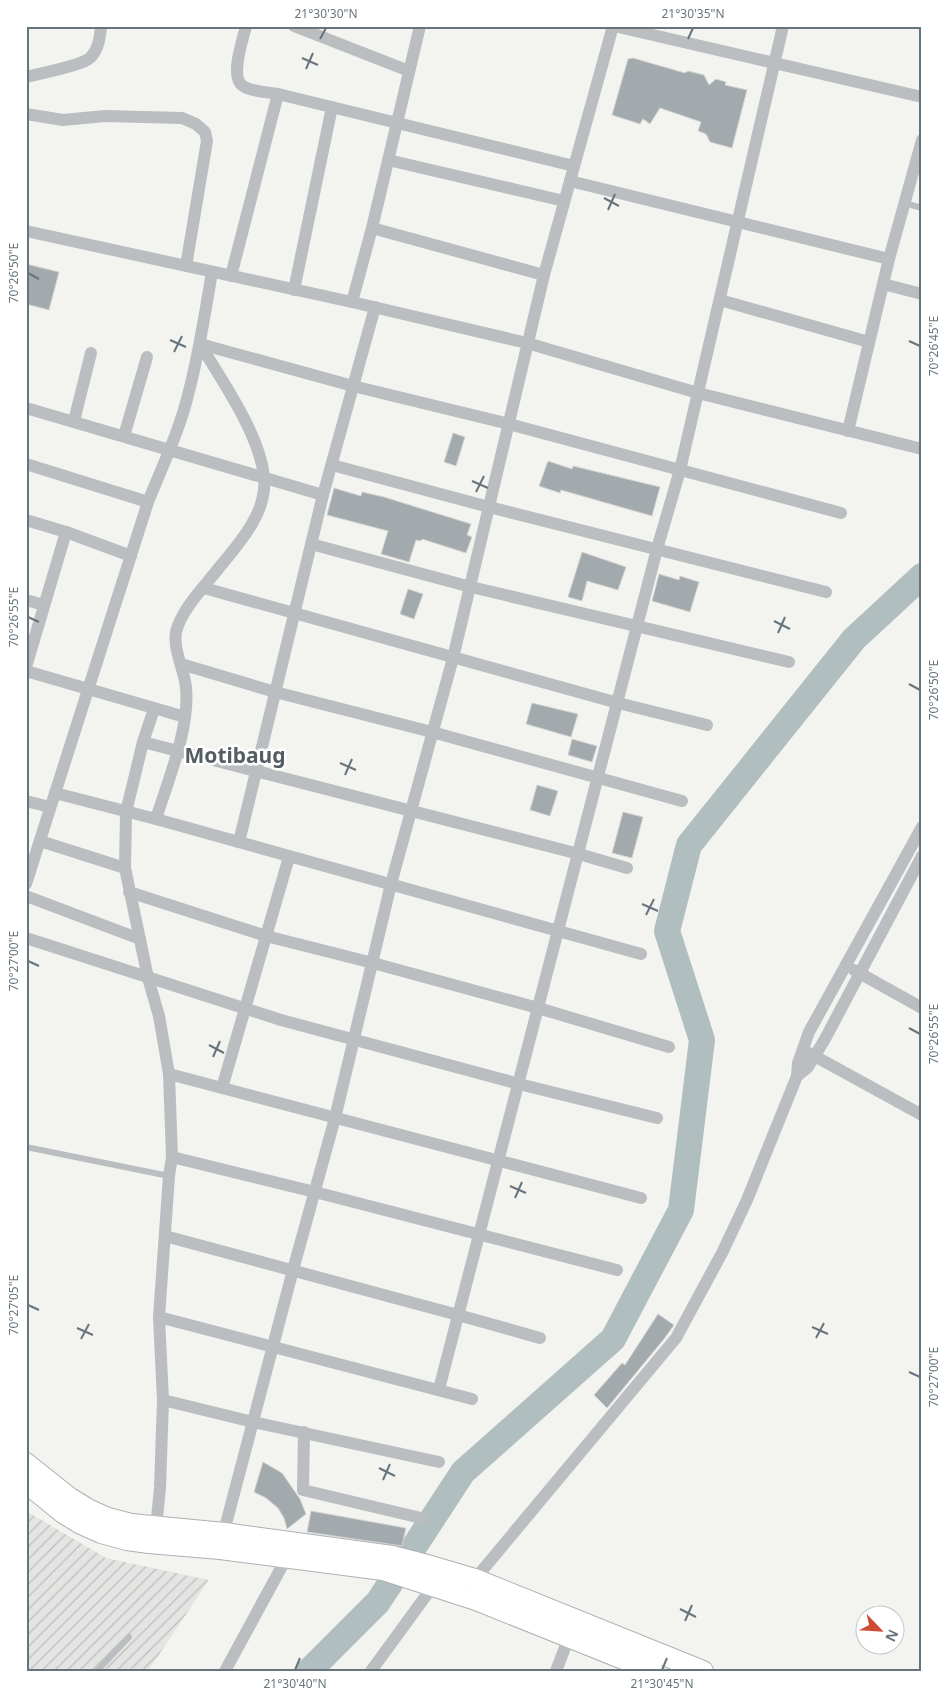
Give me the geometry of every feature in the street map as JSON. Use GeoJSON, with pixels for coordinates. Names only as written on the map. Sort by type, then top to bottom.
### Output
{"type":"FeatureCollection","features":[{"type":"Feature","properties":{"kind":"main road"},"geometry":{"type":"LineString","coordinates":[[26,1462],[70,1498],[129,1532],[222,1541],[388,1563],[433,1576],[475,1579],[703,1671]]}},
{"type":"Feature","properties":{"kind":"main road"},"geometry":{"type":"LineString","coordinates":[[27,1487],[63,1513],[101,1533],[129,1532],[156,1528],[222,1541],[287,1557],[388,1563]]}},
{"type":"Feature","properties":{"kind":"main road"},"geometry":{"type":"LineString","coordinates":[[433,1576],[476,1600],[653,1671]]}},
{"type":"Feature","properties":{"kind":"street"},"geometry":{"type":"LineString","coordinates":[[26,77],[80,63],[91,58],[99,44],[101,26]]}},
{"type":"Feature","properties":{"kind":"street"},"geometry":{"type":"LineString","coordinates":[[246,26],[236,75],[239,83],[244,88],[278,94],[574,166]]}},
{"type":"Feature","properties":{"kind":"street"},"geometry":{"type":"LineString","coordinates":[[294,26],[409,71]]}},
{"type":"Feature","properties":{"kind":"street"},"geometry":{"type":"LineString","coordinates":[[352,302],[372,228],[420,26]]}},
{"type":"Feature","properties":{"kind":"street"},"geometry":{"type":"LineString","coordinates":[[222,1541],[272,1346],[335,1118],[391,884],[453,658],[544,274],[613,26],[922,96]]}},
{"type":"Feature","properties":{"kind":"street"},"geometry":{"type":"LineString","coordinates":[[439,1389],[657,549],[680,470],[783,26]]}},
{"type":"Feature","properties":{"kind":"street"},"geometry":{"type":"LineString","coordinates":[[231,276],[278,94]]}},
{"type":"Feature","properties":{"kind":"street"},"geometry":{"type":"LineString","coordinates":[[294,290],[332,107]]}},
{"type":"Feature","properties":{"kind":"street"},"geometry":{"type":"LineString","coordinates":[[26,114],[63,120],[105,116],[182,118],[196,124],[205,132],[207,141],[186,266]]}},
{"type":"Feature","properties":{"kind":"street"},"geometry":{"type":"LineString","coordinates":[[848,430],[889,259],[922,142]]}},
{"type":"Feature","properties":{"kind":"street"},"geometry":{"type":"LineString","coordinates":[[388,160],[564,201]]}},
{"type":"Feature","properties":{"kind":"street"},"geometry":{"type":"LineString","coordinates":[[570,181],[889,259]]}},
{"type":"Feature","properties":{"kind":"street"},"geometry":{"type":"LineString","coordinates":[[372,228],[544,274]]}},
{"type":"Feature","properties":{"kind":"street"},"geometry":{"type":"LineString","coordinates":[[26,231],[375,307],[527,343],[698,393],[922,449]]}},
{"type":"Feature","properties":{"kind":"street"},"geometry":{"type":"LineString","coordinates":[[26,884],[148,502],[170,449],[188,397],[200,344],[212,272]]}},
{"type":"Feature","properties":{"kind":"street"},"geometry":{"type":"LineString","coordinates":[[883,284],[922,294]]}},
{"type":"Feature","properties":{"kind":"street"},"geometry":{"type":"LineString","coordinates":[[720,300],[869,342]]}},
{"type":"Feature","properties":{"kind":"street"},"geometry":{"type":"LineString","coordinates":[[239,842],[293,613],[323,495],[375,307]]}},
{"type":"Feature","properties":{"kind":"street"},"geometry":{"type":"LineString","coordinates":[[200,344],[353,386],[509,424],[841,513]]}},
{"type":"Feature","properties":{"kind":"street"},"geometry":{"type":"LineString","coordinates":[[156,819],[185,717],[186,687],[175,641],[177,630],[190,604],[244,537],[255,520],[261,503],[264,477],[256,444],[232,398],[200,344]]}},
{"type":"Feature","properties":{"kind":"street"},"geometry":{"type":"LineString","coordinates":[[74,421],[91,353]]}},
{"type":"Feature","properties":{"kind":"street"},"geometry":{"type":"LineString","coordinates":[[124,436],[147,357]]}},
{"type":"Feature","properties":{"kind":"street"},"geometry":{"type":"LineString","coordinates":[[26,408],[323,495]]}},
{"type":"Feature","properties":{"kind":"street"},"geometry":{"type":"LineString","coordinates":[[26,464],[148,502]]}},
{"type":"Feature","properties":{"kind":"street"},"geometry":{"type":"LineString","coordinates":[[332,465],[489,507],[826,592]]}},
{"type":"Feature","properties":{"kind":"street"},"geometry":{"type":"LineString","coordinates":[[26,520],[66,532],[131,556]]}},
{"type":"Feature","properties":{"kind":"street"},"geometry":{"type":"LineString","coordinates":[[26,667],[66,532]]}},
{"type":"Feature","properties":{"kind":"street"},"geometry":{"type":"LineString","coordinates":[[311,544],[471,587],[637,628],[789,662]]}},
{"type":"Feature","properties":{"kind":"street"},"geometry":{"type":"LineString","coordinates":[[204,588],[618,703],[707,725]]}},
{"type":"Feature","properties":{"kind":"street"},"geometry":{"type":"LineString","coordinates":[[26,600],[44,605]]}},
{"type":"Feature","properties":{"kind":"street"},"geometry":{"type":"LineString","coordinates":[[181,664],[275,692],[432,732],[682,801]]}},
{"type":"Feature","properties":{"kind":"street"},"geometry":{"type":"LineString","coordinates":[[26,671],[185,717]]}},
{"type":"Feature","properties":{"kind":"street"},"geometry":{"type":"LineString","coordinates":[[154,709],[143,742],[126,812],[125,868],[148,978],[159,1016],[169,1074],[172,1157],[159,1317],[163,1400],[160,1488],[156,1528]]}},
{"type":"Feature","properties":{"kind":"street"},"geometry":{"type":"LineString","coordinates":[[143,742],[627,868]]}},
{"type":"Feature","properties":{"kind":"street"},"geometry":{"type":"LineString","coordinates":[[55,793],[156,819],[641,954]]}},
{"type":"Feature","properties":{"kind":"street"},"geometry":{"type":"LineString","coordinates":[[26,801],[50,806]]}},
{"type":"Feature","properties":{"kind":"street"},"geometry":{"type":"LineString","coordinates":[[475,1579],[676,1338],[722,1253],[747,1200],[797,1076],[798,1063],[809,1032],[920,835]]}},
{"type":"Feature","properties":{"kind":"street"},"geometry":{"type":"LineString","coordinates":[[40,841],[125,868]]}},
{"type":"Feature","properties":{"kind":"street"},"geometry":{"type":"LineString","coordinates":[[797,1076],[808,1067],[815,1056],[922,856]]}},
{"type":"Feature","properties":{"kind":"street"},"geometry":{"type":"LineString","coordinates":[[222,1088],[289,857]]}},
{"type":"Feature","properties":{"kind":"street"},"geometry":{"type":"LineString","coordinates":[[129,892],[266,936],[538,1008],[669,1047]]}},
{"type":"Feature","properties":{"kind":"street"},"geometry":{"type":"LineString","coordinates":[[26,896],[140,939]]}},
{"type":"Feature","properties":{"kind":"street"},"geometry":{"type":"LineString","coordinates":[[26,938],[244,1009],[519,1084],[658,1118]]}},
{"type":"Feature","properties":{"kind":"street"},"geometry":{"type":"LineString","coordinates":[[846,966],[922,1008]]}},
{"type":"Feature","properties":{"kind":"street"},"geometry":{"type":"LineString","coordinates":[[803,1050],[922,1114]]}},
{"type":"Feature","properties":{"kind":"street"},"geometry":{"type":"LineString","coordinates":[[169,1074],[641,1198]]}},
{"type":"Feature","properties":{"kind":"street"},"geometry":{"type":"LineString","coordinates":[[172,1157],[617,1270]]}},
{"type":"Feature","properties":{"kind":"street"},"geometry":{"type":"LineString","coordinates":[[165,1236],[540,1338]]}},
{"type":"Feature","properties":{"kind":"street"},"geometry":{"type":"LineString","coordinates":[[159,1317],[472,1398]]}},
{"type":"Feature","properties":{"kind":"street"},"geometry":{"type":"LineString","coordinates":[[163,1400],[253,1422],[440,1462]]}},
{"type":"Feature","properties":{"kind":"street"},"geometry":{"type":"LineString","coordinates":[[304,1432],[303,1490],[421,1518]]}},
{"type":"Feature","properties":{"kind":"street"},"geometry":{"type":"LineString","coordinates":[[225,1671],[287,1557]]}},
{"type":"Feature","properties":{"kind":"street"},"geometry":{"type":"LineString","coordinates":[[371,1671],[433,1576]]}},
{"type":"Feature","properties":{"kind":"street"},"geometry":{"type":"LineString","coordinates":[[556,1671],[569,1636]]}},
{"type":"Feature","properties":{"kind":"lane"},"geometry":{"type":"LineString","coordinates":[[904,204],[922,208]]}},
{"type":"Feature","properties":{"kind":"lane"},"geometry":{"type":"LineString","coordinates":[[26,1146],[169,1176]]}},
{"type":"Feature","properties":{"kind":"lane"},"geometry":{"type":"LineString","coordinates":[[97,1671],[130,1637]]}},
{"type":"Feature","properties":{"kind":"shaded area"},"geometry":{"type":"Polygon","coordinates":[[[26,1511],[106,1558],[209,1580],[148,1671],[26,1671],[26,1511]]]}},
{"type":"Feature","properties":{"kind":"building"},"geometry":{"type":"Polygon","coordinates":[[[633,58],[685,73],[688,71],[704,75],[709,85],[716,79],[726,82],[725,85],[747,90],[732,148],[710,142],[706,134],[698,131],[701,122],[660,108],[650,124],[643,119],[640,124],[612,115],[628,59],[633,58]]]}},
{"type":"Feature","properties":{"kind":"building"},"geometry":{"type":"Polygon","coordinates":[[[26,264],[59,272],[49,310],[26,304],[26,264]]]}},
{"type":"Feature","properties":{"kind":"building"},"geometry":{"type":"Polygon","coordinates":[[[453,433],[465,437],[456,466],[444,462],[453,433]]]}},
{"type":"Feature","properties":{"kind":"building"},"geometry":{"type":"Polygon","coordinates":[[[548,461],[572,469],[573,466],[660,487],[652,516],[561,490],[560,493],[539,486],[548,461]]]}},
{"type":"Feature","properties":{"kind":"building"},"geometry":{"type":"Polygon","coordinates":[[[334,488],[361,496],[362,492],[384,497],[471,524],[467,535],[472,537],[466,553],[422,539],[421,541],[416,540],[409,562],[381,554],[388,531],[327,515],[334,488]]]}},
{"type":"Feature","properties":{"kind":"building"},"geometry":{"type":"Polygon","coordinates":[[[582,552],[626,567],[618,590],[587,581],[582,601],[568,597],[582,552]]]}},
{"type":"Feature","properties":{"kind":"building"},"geometry":{"type":"Polygon","coordinates":[[[659,574],[679,580],[680,576],[699,582],[690,612],[652,601],[659,574]]]}},
{"type":"Feature","properties":{"kind":"building"},"geometry":{"type":"Polygon","coordinates":[[[408,589],[423,594],[414,619],[400,614],[408,589]]]}},
{"type":"Feature","properties":{"kind":"building"},"geometry":{"type":"Polygon","coordinates":[[[532,703],[578,714],[571,737],[526,724],[532,703]]]}},
{"type":"Feature","properties":{"kind":"building"},"geometry":{"type":"Polygon","coordinates":[[[572,739],[597,746],[592,762],[568,755],[572,739]]]}},
{"type":"Feature","properties":{"kind":"building"},"geometry":{"type":"Polygon","coordinates":[[[537,785],[558,791],[550,816],[530,810],[537,785]]]}},
{"type":"Feature","properties":{"kind":"building"},"geometry":{"type":"Polygon","coordinates":[[[623,812],[643,817],[632,858],[612,853],[623,812]]]}},
{"type":"Feature","properties":{"kind":"building"},"geometry":{"type":"Polygon","coordinates":[[[658,1314],[674,1325],[607,1408],[594,1395],[622,1363],[625,1365],[658,1314]]]}},
{"type":"Feature","properties":{"kind":"building"},"geometry":{"type":"Polygon","coordinates":[[[263,1462],[282,1473],[300,1499],[306,1514],[287,1529],[284,1518],[278,1508],[266,1498],[254,1492],[263,1462]]]}},
{"type":"Feature","properties":{"kind":"building"},"geometry":{"type":"Polygon","coordinates":[[[311,1511],[406,1528],[402,1546],[307,1532],[311,1511]]]}},
{"type":"Feature","properties":{"kind":"waterway"},"geometry":{"type":"LineString","coordinates":[[309,1671],[378,1602],[463,1472],[613,1339],[681,1210],[702,1040],[667,931],[689,845],[854,639],[922,576]]}},
{"type":"Feature","properties":{"kind":"district","name":"Motibaug"},"geometry":{"type":"Point","coordinates":[235,755]}}]}
